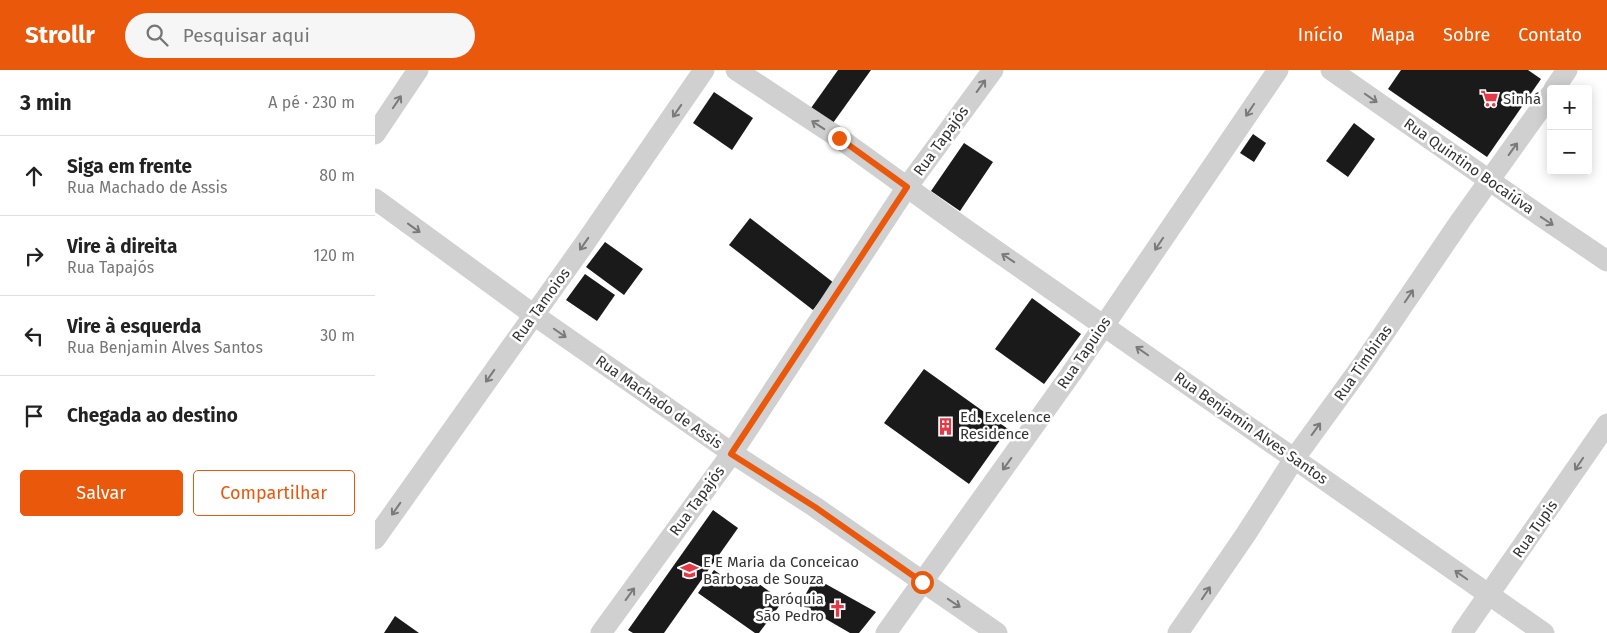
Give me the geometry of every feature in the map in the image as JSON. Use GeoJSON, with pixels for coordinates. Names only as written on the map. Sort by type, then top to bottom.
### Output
{"type":"FeatureCollection","features":[{"type":"Feature","properties":{"kind":"street"},"geometry":{"type":"LineString","coordinates":[[375,134],[418,70]]}},
{"type":"Feature","properties":{"kind":"street","name":"Rua Tamoios"},"geometry":{"type":"LineString","coordinates":[[375,539],[585,243],[704,70]]}},
{"type":"Feature","properties":{"kind":"street","name":"Rua Benjamin Alves Santos"},"geometry":{"type":"LineString","coordinates":[[736,70],[839,138],[965,229],[1104,324],[1544,633]]}},
{"type":"Feature","properties":{"kind":"street","name":"Rua Tapajós"},"geometry":{"type":"LineString","coordinates":[[601,633],[731,454],[907,187],[993,70]]}},
{"type":"Feature","properties":{"kind":"street","name":"Rua Tapuios"},"geometry":{"type":"LineString","coordinates":[[887,633],[1028,434],[1278,70]]}},
{"type":"Feature","properties":{"kind":"street","name":"Rua Quintino Bocaiúva"},"geometry":{"type":"LineString","coordinates":[[1331,70],[1607,261]]}},
{"type":"Feature","properties":{"kind":"street"},"geometry":{"type":"LineString","coordinates":[[1557,85],[1567,70]]}},
{"type":"Feature","properties":{"kind":"street","name":"Rua Timbiras"},"geometry":{"type":"LineString","coordinates":[[1178,633],[1246,534],[1294,459],[1363,364],[1451,234],[1547,100]]}},
{"type":"Feature","properties":{"kind":"street","name":"Rua Machado de Assis"},"geometry":{"type":"LineString","coordinates":[[375,199],[534,315],[731,454],[815,507],[997,633]]}},
{"type":"Feature","properties":{"kind":"street","name":"Rua Tupis"},"geometry":{"type":"LineString","coordinates":[[1462,633],[1607,424]]}},
{"type":"Feature","properties":{"kind":"building"},"geometry":{"type":"Polygon","coordinates":[[[838,70],[871,70],[833,123],[811,108],[838,70]]]}},
{"type":"Feature","properties":{"kind":"building","name":"Sinhá"},"geometry":{"type":"Polygon","coordinates":[[[1401,70],[1528,70],[1541,79],[1487,157],[1388,89],[1401,70]]]}},
{"type":"Feature","properties":{"kind":"building"},"geometry":{"type":"Polygon","coordinates":[[[714,92],[753,118],[732,150],[693,123],[714,92]]]}},
{"type":"Feature","properties":{"kind":"building"},"geometry":{"type":"Polygon","coordinates":[[[1354,123],[1375,139],[1348,177],[1326,161],[1354,123]]]}},
{"type":"Feature","properties":{"kind":"building"},"geometry":{"type":"Polygon","coordinates":[[[1253,134],[1266,143],[1254,162],[1240,153],[1253,134]]]}},
{"type":"Feature","properties":{"kind":"building"},"geometry":{"type":"Polygon","coordinates":[[[964,143],[993,162],[960,211],[931,191],[964,143]]]}},
{"type":"Feature","properties":{"kind":"building"},"geometry":{"type":"Polygon","coordinates":[[[750,218],[834,283],[813,310],[729,245],[750,218]]]}},
{"type":"Feature","properties":{"kind":"building"},"geometry":{"type":"Polygon","coordinates":[[[605,242],[643,269],[624,295],[586,267],[605,242]]]}},
{"type":"Feature","properties":{"kind":"building"},"geometry":{"type":"Polygon","coordinates":[[[585,274],[615,295],[597,321],[566,300],[585,274]]]}},
{"type":"Feature","properties":{"kind":"building"},"geometry":{"type":"Polygon","coordinates":[[[1032,298],[1081,334],[1044,384],[995,349],[1032,298]]]}},
{"type":"Feature","properties":{"kind":"building","name":"Ed. Excelence Residence"},"geometry":{"type":"Polygon","coordinates":[[[924,369],[1008,429],[969,484],[884,423],[924,369]]]}},
{"type":"Feature","properties":{"kind":"building","name":"E E Maria da Conceicao Barbosa de Souza"},"geometry":{"type":"Polygon","coordinates":[[[713,510],[738,528],[664,633],[633,633],[628,630],[713,510]]]}},
{"type":"Feature","properties":{"kind":"building","name":"E E Maria da Conceicao Barbosa de Souza"},"geometry":{"type":"Polygon","coordinates":[[[714,570],[741,589],[749,577],[783,601],[759,633],[755,633],[698,593],[714,570]]]}},
{"type":"Feature","properties":{"kind":"building","name":"Paróquia São Pedro"},"geometry":{"type":"Polygon","coordinates":[[[815,578],[876,612],[859,633],[850,633],[800,604],[815,578]]]}},
{"type":"Feature","properties":{"kind":"building"},"geometry":{"type":"Polygon","coordinates":[[[395,616],[419,633],[384,633],[395,616]]]}},
{"type":"Feature","properties":{"kind":"place","name":"Sinhá"},"geometry":{"type":"Point","coordinates":[1489,99]}},
{"type":"Feature","properties":{"kind":"place","name":"Ed. Excelence Residence"},"geometry":{"type":"Point","coordinates":[946,426]}},
{"type":"Feature","properties":{"kind":"place","name":"E E Maria da Conceicao Barbosa de Souza"},"geometry":{"type":"Point","coordinates":[689,571]}},
{"type":"Feature","properties":{"kind":"place","name":"Paróquia São Pedro"},"geometry":{"type":"Point","coordinates":[838,608]}},
{"type":"Feature","properties":{"kind":"route"},"geometry":{"type":"LineString","coordinates":[[839,138],[907,187],[731,454],[815,507],[922,582]]}}]}
